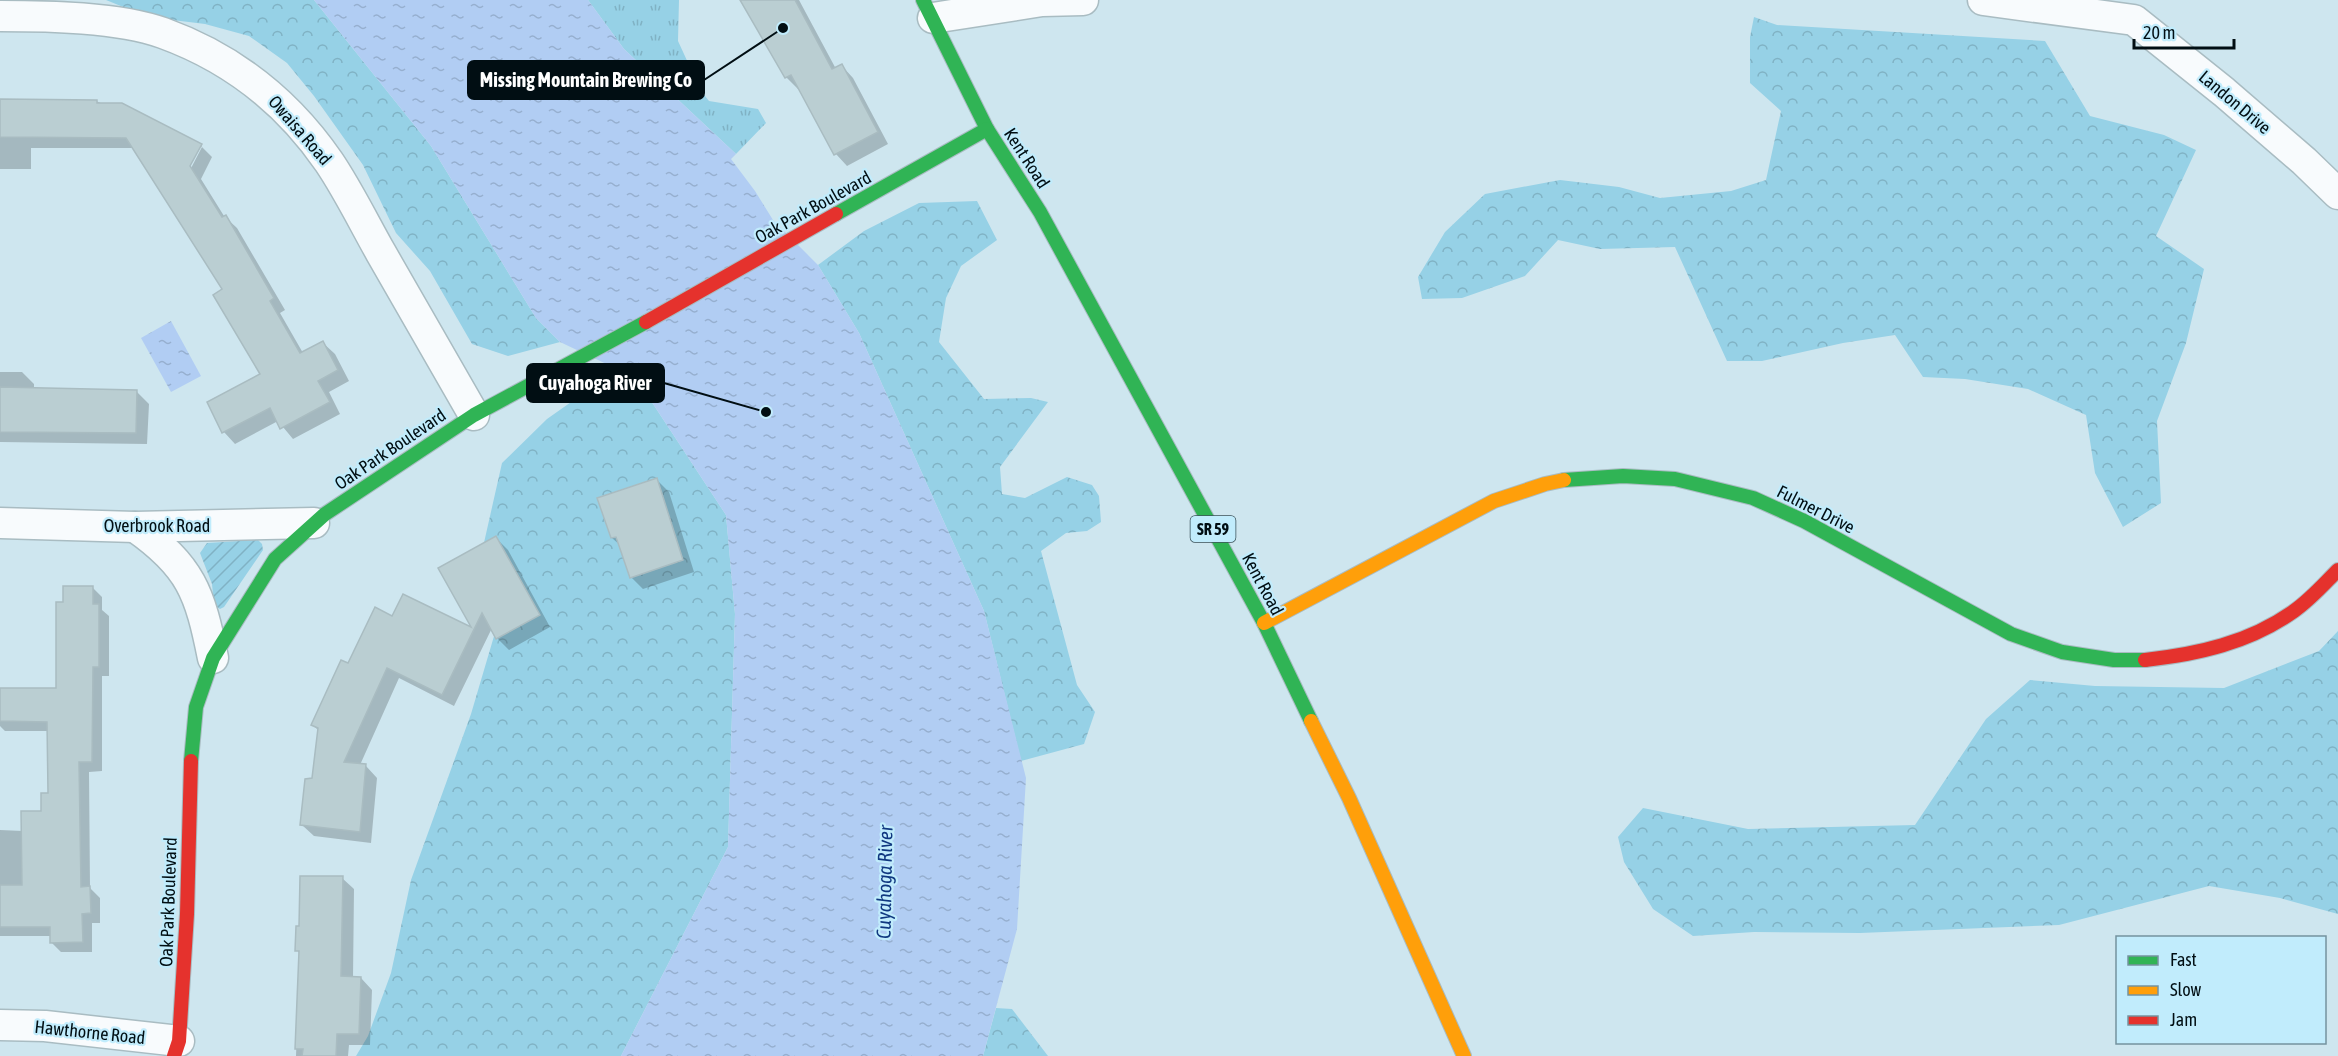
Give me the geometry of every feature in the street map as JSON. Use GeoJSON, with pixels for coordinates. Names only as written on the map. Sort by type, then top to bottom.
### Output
{"type":"FeatureCollection","features":[{"type":"Feature","properties":{"kind":"street"},"geometry":{"type":"LineString","coordinates":[[928,9],[1083,0]]}},
{"type":"Feature","properties":{"kind":"street","name":"Landon Drive"},"geometry":{"type":"LineString","coordinates":[[1991,0],[2125,10],[2304,161],[2338,194]]}},
{"type":"Feature","properties":{"kind":"street","name":"Kent Road"},"geometry":{"type":"LineString","coordinates":[[928,9],[987,129],[1040,212],[1264,623],[1349,798],[1464,1056]]}},
{"type":"Feature","properties":{"kind":"street","name":"Owaisa Road"},"geometry":{"type":"LineString","coordinates":[[0,16],[83,19],[161,33],[212,54],[220,61],[238,69],[264,89],[298,123],[330,164],[474,415]]}},
{"type":"Feature","properties":{"kind":"street","name":"Oak Park Boulevard"},"geometry":{"type":"LineString","coordinates":[[177,1049],[187,914],[191,759],[196,707],[213,658],[275,559],[314,523],[474,415],[887,187],[987,129]]}},
{"type":"Feature","properties":{"kind":"street","name":"Fulmer Drive"},"geometry":{"type":"LineString","coordinates":[[1264,623],[1494,501],[1545,484],[1572,479],[1623,476],[1701,483],[1753,498],[1804,521],[2011,634],[2062,652],[2114,660],[2140,661],[2192,655],[2244,639],[2270,627],[2296,610],[2338,570]]}},
{"type":"Feature","properties":{"kind":"street","name":"Overbrook Road"},"geometry":{"type":"LineString","coordinates":[[0,523],[135,527],[314,523]]}},
{"type":"Feature","properties":{"kind":"street"},"geometry":{"type":"LineString","coordinates":[[135,527],[159,544],[183,569],[198,597],[213,658]]}},
{"type":"Feature","properties":{"kind":"street","name":"Hawthorne Road"},"geometry":{"type":"LineString","coordinates":[[0,1025],[45,1026],[177,1049]]}},
{"type":"Feature","properties":{"kind":"green space"},"geometry":{"type":"Polygon","coordinates":[[[106,0],[314,0],[431,146],[536,318],[560,342],[508,356],[472,344],[430,271],[396,233],[363,165],[314,96],[287,63],[249,36],[205,24],[148,17],[106,0]]]}},
{"type":"Feature","properties":{"kind":"green space"},"geometry":{"type":"Polygon","coordinates":[[[588,0],[679,0],[678,41],[701,91],[709,101],[758,109],[766,123],[736,154],[624,49],[588,0]]]}},
{"type":"Feature","properties":{"kind":"green space"},"geometry":{"type":"Polygon","coordinates":[[[1754,17],[1777,25],[2045,41],[2090,116],[2164,135],[2196,150],[2156,236],[2204,269],[2186,343],[2157,421],[2161,503],[2123,527],[2095,473],[2086,415],[2028,389],[1965,379],[1923,377],[1895,335],[1843,343],[1762,361],[1727,361],[1675,247],[1600,249],[1558,240],[1525,276],[1462,298],[1422,299],[1418,277],[1445,232],[1485,194],[1560,180],[1619,187],[1660,198],[1731,191],[1766,180],[1781,111],[1750,83],[1750,37],[1754,17]]]}},
{"type":"Feature","properties":{"kind":"green space"},"geometry":{"type":"Polygon","coordinates":[[[977,201],[997,240],[961,266],[946,298],[939,342],[984,399],[1031,398],[1048,402],[1000,467],[1002,494],[1025,498],[1067,477],[1092,485],[1099,496],[1101,522],[1087,531],[1066,533],[1041,551],[1077,685],[1095,712],[1084,744],[1021,761],[984,611],[859,333],[818,265],[864,231],[919,203],[977,201]]]}},
{"type":"Feature","properties":{"kind":"green space"},"geometry":{"type":"Polygon","coordinates":[[[618,369],[636,378],[726,515],[735,614],[728,847],[621,1056],[356,1056],[368,1036],[391,973],[411,880],[471,714],[497,626],[481,556],[502,463],[547,419],[618,369]]]}},
{"type":"Feature","properties":{"kind":"green space"},"geometry":{"type":"Polygon","coordinates":[[[258,540],[263,550],[224,607],[220,609],[214,605],[212,584],[200,553],[207,543],[258,540]]]}},
{"type":"Feature","properties":{"kind":"green space"},"geometry":{"type":"Polygon","coordinates":[[[2338,631],[2338,914],[2280,898],[2209,886],[2059,925],[1860,933],[1754,932],[1693,936],[1653,909],[1624,862],[1618,837],[1643,808],[1748,829],[1915,825],[1986,719],[2030,680],[2095,686],[2224,688],[2319,651],[2338,631]]]}},
{"type":"Feature","properties":{"kind":"green space"},"geometry":{"type":"Polygon","coordinates":[[[996,1008],[1012,1009],[1048,1056],[983,1056],[996,1008]]]}},
{"type":"Feature","properties":{"kind":"water"},"geometry":{"type":"Polygon","coordinates":[[[314,0],[588,0],[624,49],[736,154],[731,159],[773,220],[818,265],[859,333],[984,611],[1026,778],[1017,929],[983,1056],[621,1056],[728,847],[735,614],[726,515],[636,378],[560,342],[536,318],[431,146],[314,0]]]}},
{"type":"Feature","properties":{"kind":"water"},"geometry":{"type":"Polygon","coordinates":[[[171,321],[201,376],[171,392],[141,338],[171,321]]]}},
{"type":"Feature","properties":{"kind":"building"},"geometry":{"type":"Polygon","coordinates":[[[740,0],[795,0],[832,69],[842,64],[878,132],[834,155],[791,75],[785,78],[740,0]]]}},
{"type":"Feature","properties":{"kind":"building"},"geometry":{"type":"Polygon","coordinates":[[[0,99],[97,100],[97,103],[122,103],[202,144],[190,166],[222,217],[226,215],[274,298],[270,301],[300,353],[323,341],[338,370],[318,381],[330,402],[280,429],[270,408],[222,433],[207,402],[260,374],[213,295],[222,289],[126,138],[0,137],[0,99]]]}},
{"type":"Feature","properties":{"kind":"building"},"geometry":{"type":"Polygon","coordinates":[[[0,387],[137,390],[136,433],[0,432],[0,387]]]}},
{"type":"Feature","properties":{"kind":"building"},"geometry":{"type":"Polygon","coordinates":[[[657,478],[683,560],[630,578],[616,537],[611,538],[597,498],[657,478]]]}},
{"type":"Feature","properties":{"kind":"building"},"geometry":{"type":"Polygon","coordinates":[[[496,536],[540,615],[496,639],[482,613],[442,695],[387,668],[344,762],[366,764],[360,832],[300,825],[305,779],[312,778],[318,728],[311,725],[341,660],[348,663],[375,607],[392,616],[403,594],[471,627],[438,568],[496,536]]]}},
{"type":"Feature","properties":{"kind":"building"},"geometry":{"type":"Polygon","coordinates":[[[63,586],[93,586],[93,604],[99,604],[99,667],[93,667],[92,762],[79,762],[81,887],[90,886],[91,913],[82,914],[83,942],[50,943],[50,927],[0,927],[0,885],[22,885],[21,811],[41,811],[41,793],[48,793],[47,722],[0,721],[0,688],[56,688],[56,602],[63,602],[63,586]]]}},
{"type":"Feature","properties":{"kind":"building"},"geometry":{"type":"Polygon","coordinates":[[[300,876],[343,876],[341,976],[361,977],[359,1034],[337,1034],[336,1056],[302,1056],[303,1049],[295,1049],[299,951],[295,951],[296,926],[299,926],[300,876]]]}},
{"type":"Feature","properties":{"kind":"traffic: fast"},"geometry":{"type":"LineString","coordinates":[[923,0],[987,129],[1040,212],[1264,623],[1311,721]]}},
{"type":"Feature","properties":{"kind":"traffic: fast"},"geometry":{"type":"LineString","coordinates":[[836,214],[987,129]]}},
{"type":"Feature","properties":{"kind":"traffic: fast"},"geometry":{"type":"LineString","coordinates":[[191,761],[196,707],[213,658],[275,559],[325,514],[474,415],[646,322]]}},
{"type":"Feature","properties":{"kind":"traffic: fast"},"geometry":{"type":"LineString","coordinates":[[1564,480],[1623,476],[1675,479],[1753,498],[1804,521],[2011,634],[2062,652],[2114,660],[2145,660]]}},
{"type":"Feature","properties":{"kind":"traffic: slow"},"geometry":{"type":"LineString","coordinates":[[1264,623],[1494,501],[1564,480]]}},
{"type":"Feature","properties":{"kind":"traffic: slow"},"geometry":{"type":"LineString","coordinates":[[1311,721],[1349,798],[1464,1056]]}},
{"type":"Feature","properties":{"kind":"traffic: jam"},"geometry":{"type":"LineString","coordinates":[[646,322],[836,214]]}},
{"type":"Feature","properties":{"kind":"traffic: jam"},"geometry":{"type":"LineString","coordinates":[[2145,660],[2204,650],[2259,631],[2300,607],[2338,570]]}},
{"type":"Feature","properties":{"kind":"traffic: jam"},"geometry":{"type":"LineString","coordinates":[[174,1056],[179,1041],[187,914],[191,761]]}},
{"type":"Feature","properties":{"kind":"place","name":"Missing Mountain Brewing Co"},"geometry":{"type":"Point","coordinates":[783,28]}},
{"type":"Feature","properties":{"kind":"place","name":"Cuyahoga River"},"geometry":{"type":"Point","coordinates":[766,412]}}]}
